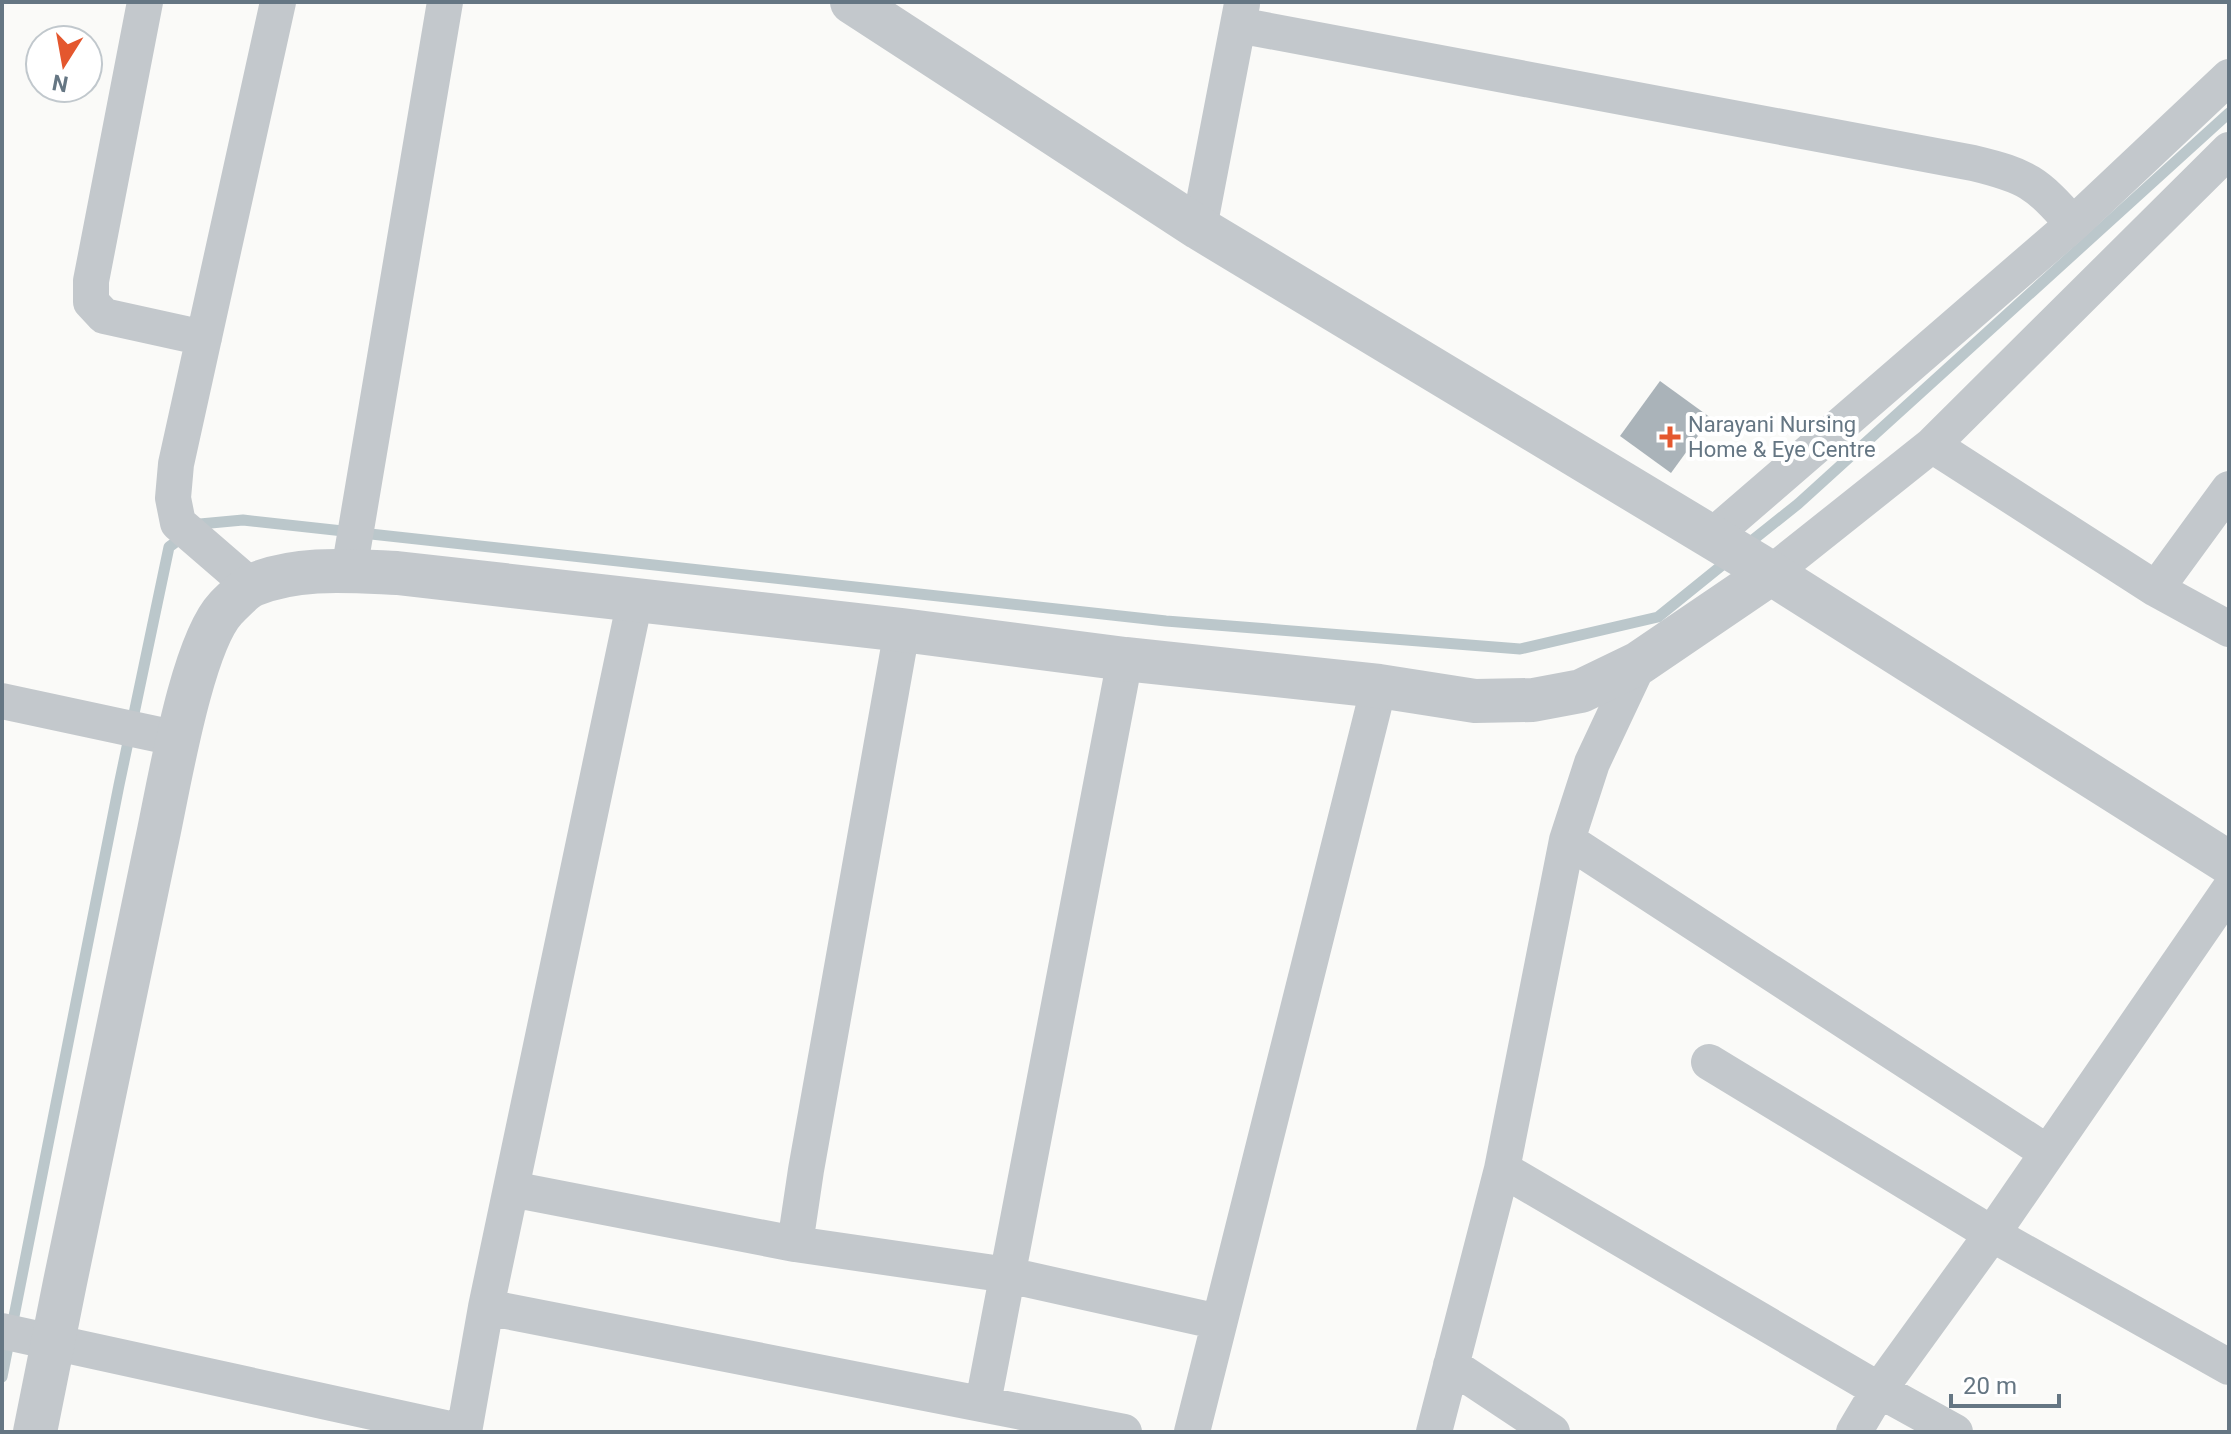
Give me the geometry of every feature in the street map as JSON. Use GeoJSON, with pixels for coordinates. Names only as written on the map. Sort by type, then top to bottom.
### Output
{"type":"FeatureCollection","features":[{"type":"Feature","properties":{"kind":"street"},"geometry":{"type":"LineString","coordinates":[[145,2],[91,281],[91,302],[104,316],[204,338]]}},
{"type":"Feature","properties":{"kind":"street"},"geometry":{"type":"LineString","coordinates":[[251,586],[178,523],[173,498],[176,464],[278,2]]}},
{"type":"Feature","properties":{"kind":"street"},"geometry":{"type":"LineString","coordinates":[[349,571],[445,2]]}},
{"type":"Feature","properties":{"kind":"street"},"geometry":{"type":"LineString","coordinates":[[852,2],[1199,228],[1764,570],[2229,863]]}},
{"type":"Feature","properties":{"kind":"street"},"geometry":{"type":"LineString","coordinates":[[1199,228],[1241,13],[1987,167],[2026,178],[2047,194],[2073,224]]}},
{"type":"Feature","properties":{"kind":"street"},"geometry":{"type":"LineString","coordinates":[[1716,541],[2073,224],[2229,77]]}},
{"type":"Feature","properties":{"kind":"street"},"geometry":{"type":"LineString","coordinates":[[35,1432],[179,739],[208,636],[223,610],[251,586],[297,573],[397,573],[1379,686],[1475,701],[1533,700],[1581,691],[1639,663],[1932,445],[2229,150]]}},
{"type":"Feature","properties":{"kind":"street"},"geometry":{"type":"LineString","coordinates":[[1932,445],[2156,589],[2229,629]]}},
{"type":"Feature","properties":{"kind":"street"},"geometry":{"type":"LineString","coordinates":[[2156,589],[2229,489]]}},
{"type":"Feature","properties":{"kind":"street"},"geometry":{"type":"LineString","coordinates":[[2,1331],[464,1432],[486,1307],[635,600]]}},
{"type":"Feature","properties":{"kind":"street"},"geometry":{"type":"LineString","coordinates":[[795,1244],[808,1155],[902,630]]}},
{"type":"Feature","properties":{"kind":"street"},"geometry":{"type":"LineString","coordinates":[[983,1403],[1125,659]]}},
{"type":"Feature","properties":{"kind":"street"},"geometry":{"type":"LineString","coordinates":[[1434,1432],[1502,1169],[1567,840],[1592,763],[1639,663]]}},
{"type":"Feature","properties":{"kind":"street"},"geometry":{"type":"LineString","coordinates":[[1192,1432],[1379,686]]}},
{"type":"Feature","properties":{"kind":"street"},"geometry":{"type":"LineString","coordinates":[[2,701],[179,739]]}},
{"type":"Feature","properties":{"kind":"street"},"geometry":{"type":"LineString","coordinates":[[1567,840],[2048,1153]]}},
{"type":"Feature","properties":{"kind":"street"},"geometry":{"type":"LineString","coordinates":[[1854,1432],[1879,1390],[1992,1234],[2229,890]]}},
{"type":"Feature","properties":{"kind":"street"},"geometry":{"type":"LineString","coordinates":[[1709,1062],[1992,1234],[2229,1367]]}},
{"type":"Feature","properties":{"kind":"street"},"geometry":{"type":"LineString","coordinates":[[1502,1169],[1955,1432]]}},
{"type":"Feature","properties":{"kind":"street"},"geometry":{"type":"LineString","coordinates":[[511,1189],[795,1244],[1008,1275],[1219,1322]]}},
{"type":"Feature","properties":{"kind":"street"},"geometry":{"type":"LineString","coordinates":[[486,1307],[1124,1432]]}},
{"type":"Feature","properties":{"kind":"street"},"geometry":{"type":"LineString","coordinates":[[1451,1365],[1552,1432]]}},
{"type":"Feature","properties":{"kind":"building"},"geometry":{"type":"Polygon","coordinates":[[[1660,381],[1711,418],[1671,473],[1620,436],[1660,381]]]}},
{"type":"Feature","properties":{"kind":"waterway"},"geometry":{"type":"LineString","coordinates":[[1744,547],[1798,504],[2229,113]]}},
{"type":"Feature","properties":{"kind":"waterway"},"geometry":{"type":"LineString","coordinates":[[2,1377],[169,547],[200,524],[243,520],[1166,621],[1520,649],[1658,617],[1731,558]]}},
{"type":"Feature","properties":{"kind":"place","name":"Narayani Nursing Home & Eye Centre"},"geometry":{"type":"Point","coordinates":[1670,437]}}]}
